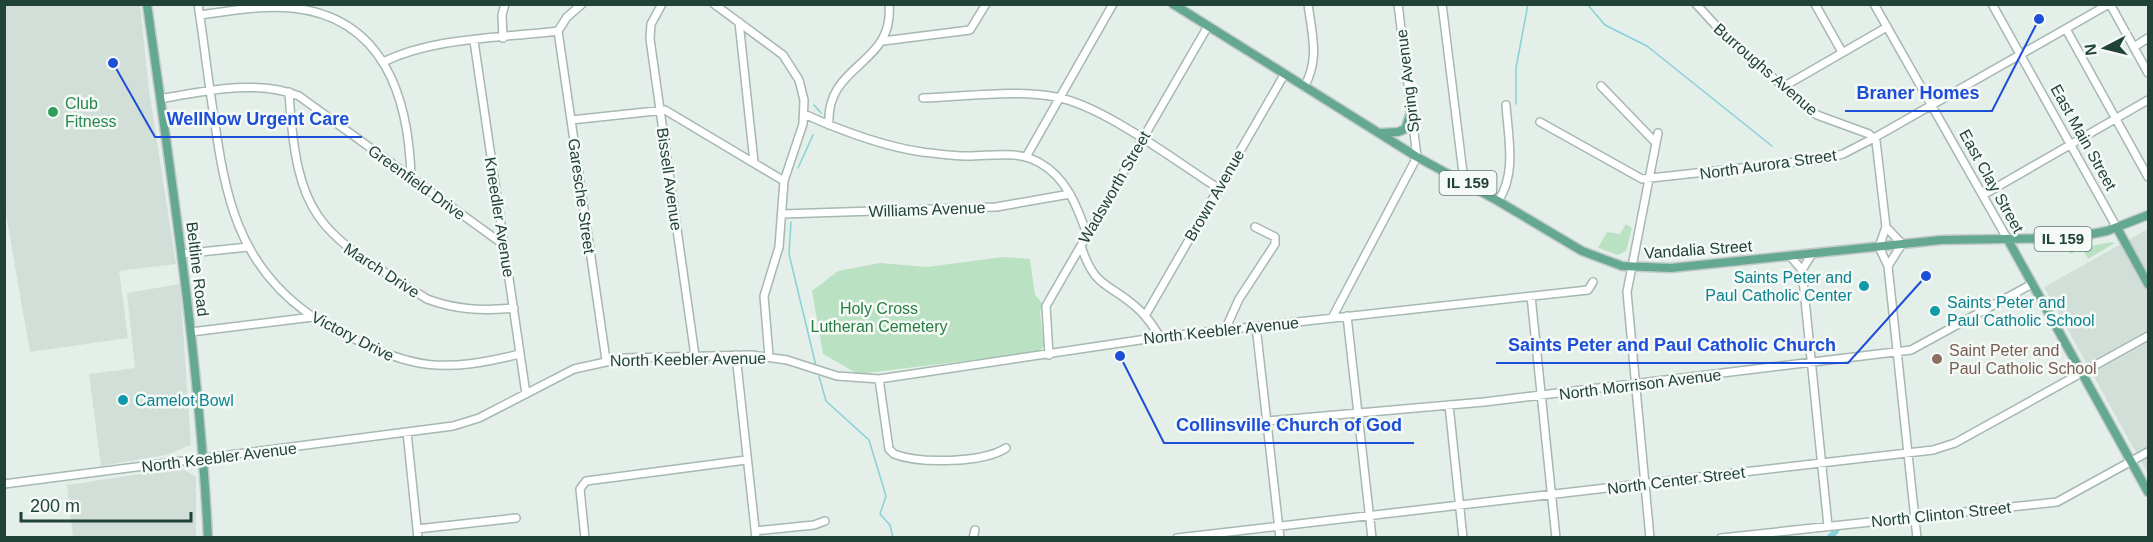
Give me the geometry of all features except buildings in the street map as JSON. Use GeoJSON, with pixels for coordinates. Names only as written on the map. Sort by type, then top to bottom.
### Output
{"type":"FeatureCollection","features":[{"type":"Feature","properties":{"kind":"main road","name":"Beltline Road"},"geometry":{"type":"LineString","coordinates":[[147,4],[191,332],[208,537]]}},
{"type":"Feature","properties":{"kind":"main road","name":"Vandalia Street"},"geometry":{"type":"LineString","coordinates":[[1173,4],[1417,157],[1464,181],[1589,255],[1630,267],[1671,268],[1941,240],[2008,240]]}},
{"type":"Feature","properties":{"kind":"main road"},"geometry":{"type":"LineString","coordinates":[[1378,132],[1388,134],[1405,129],[1411,112]]}},
{"type":"Feature","properties":{"kind":"main road","name":"IL 159"},"geometry":{"type":"LineString","coordinates":[[2008,240],[2072,238],[2117,228],[2148,216]]}},
{"type":"Feature","properties":{"kind":"main road","name":"East Main Street"},"geometry":{"type":"LineString","coordinates":[[2117,228],[2148,284]]}},
{"type":"Feature","properties":{"kind":"main road","name":"East Clay Street"},"geometry":{"type":"LineString","coordinates":[[2008,240],[2148,492]]}},
{"type":"Feature","properties":{"kind":"street","name":"Victory Drive"},"geometry":{"type":"LineString","coordinates":[[198,4],[225,189],[248,247],[282,291],[313,317],[384,353],[420,365],[464,366],[520,354]]}},
{"type":"Feature","properties":{"kind":"street"},"geometry":{"type":"LineString","coordinates":[[503,38],[502,15],[505,4]]}},
{"type":"Feature","properties":{"kind":"street"},"geometry":{"type":"LineString","coordinates":[[383,62],[416,49],[558,31],[567,17],[582,4]]}},
{"type":"Feature","properties":{"kind":"street","name":"Bissell Avenue"},"geometry":{"type":"LineString","coordinates":[[662,4],[651,24],[650,39],[695,356]]}},
{"type":"Feature","properties":{"kind":"street"},"geometry":{"type":"LineString","coordinates":[[714,4],[779,50],[789,63],[802,91],[804,114],[784,181],[779,247],[764,296],[769,357]]}},
{"type":"Feature","properties":{"kind":"street"},"geometry":{"type":"LineString","coordinates":[[829,125],[830,109],[839,85],[884,41],[889,27],[889,4]]}},
{"type":"Feature","properties":{"kind":"street"},"geometry":{"type":"LineString","coordinates":[[884,41],[970,30],[986,4]]}},
{"type":"Feature","properties":{"kind":"street"},"geometry":{"type":"LineString","coordinates":[[1026,157],[1113,4]]}},
{"type":"Feature","properties":{"kind":"street"},"geometry":{"type":"LineString","coordinates":[[1304,87],[1315,63],[1308,4]]}},
{"type":"Feature","properties":{"kind":"street","name":"Spring Avenue"},"geometry":{"type":"LineString","coordinates":[[1398,4],[1417,157]]}},
{"type":"Feature","properties":{"kind":"street"},"geometry":{"type":"LineString","coordinates":[[1442,4],[1464,181]]}},
{"type":"Feature","properties":{"kind":"street","name":"Burroughs Avenue"},"geometry":{"type":"LineString","coordinates":[[1696,4],[1730,41],[1817,115],[1874,138]]}},
{"type":"Feature","properties":{"kind":"street"},"geometry":{"type":"LineString","coordinates":[[1815,4],[1842,52]]}},
{"type":"Feature","properties":{"kind":"street","name":"East Clay Street"},"geometry":{"type":"LineString","coordinates":[[1874,4],[2008,240]]}},
{"type":"Feature","properties":{"kind":"street","name":"East Main Street"},"geometry":{"type":"LineString","coordinates":[[1992,4],[2117,228]]}},
{"type":"Feature","properties":{"kind":"street"},"geometry":{"type":"LineString","coordinates":[[2110,4],[2148,74]]}},
{"type":"Feature","properties":{"kind":"street","name":"North Aurora Street"},"geometry":{"type":"LineString","coordinates":[[1648,180],[1824,159],[1843,154],[2110,4]]}},
{"type":"Feature","properties":{"kind":"street"},"geometry":{"type":"LineString","coordinates":[[200,15],[265,8],[306,10],[331,18],[364,39],[383,62],[402,101],[409,138],[411,178]]}},
{"type":"Feature","properties":{"kind":"street"},"geometry":{"type":"LineString","coordinates":[[739,22],[754,162]]}},
{"type":"Feature","properties":{"kind":"street","name":"Wadsworth Street"},"geometry":{"type":"LineString","coordinates":[[1049,355],[1044,310],[1208,26]]}},
{"type":"Feature","properties":{"kind":"street"},"geometry":{"type":"LineString","coordinates":[[1783,87],[1887,27]]}},
{"type":"Feature","properties":{"kind":"street"},"geometry":{"type":"LineString","coordinates":[[2066,29],[2148,177]]}},
{"type":"Feature","properties":{"kind":"street","name":"Garesche Street"},"geometry":{"type":"LineString","coordinates":[[558,31],[606,360]]}},
{"type":"Feature","properties":{"kind":"street"},"geometry":{"type":"LineString","coordinates":[[2134,47],[2148,38]]}},
{"type":"Feature","properties":{"kind":"street","name":"Kneedler Avenue"},"geometry":{"type":"LineString","coordinates":[[474,41],[526,394]]}},
{"type":"Feature","properties":{"kind":"street","name":"Brown Avenue"},"geometry":{"type":"LineString","coordinates":[[1145,316],[1284,75]]}},
{"type":"Feature","properties":{"kind":"street"},"geometry":{"type":"LineString","coordinates":[[1601,86],[1656,143]]}},
{"type":"Feature","properties":{"kind":"street","name":"Greenfield Drive"},"geometry":{"type":"LineString","coordinates":[[160,99],[265,87],[289,92],[309,102],[504,245]]}},
{"type":"Feature","properties":{"kind":"street","name":"March Drive"},"geometry":{"type":"LineString","coordinates":[[289,92],[300,182],[318,219],[339,242],[427,299],[466,309],[514,308]]}},
{"type":"Feature","properties":{"kind":"street"},"geometry":{"type":"LineString","coordinates":[[923,98],[1020,95],[1059,97],[1097,112],[1218,188]]}},
{"type":"Feature","properties":{"kind":"street"},"geometry":{"type":"LineString","coordinates":[[1983,195],[2148,100]]}},
{"type":"Feature","properties":{"kind":"street"},"geometry":{"type":"LineString","coordinates":[[1498,201],[1506,187],[1510,168],[1506,105]]}},
{"type":"Feature","properties":{"kind":"street"},"geometry":{"type":"LineString","coordinates":[[571,120],[660,109],[784,181]]}},
{"type":"Feature","properties":{"kind":"street"},"geometry":{"type":"LineString","coordinates":[[804,114],[877,141],[921,152],[965,156],[1007,154],[1026,157],[1050,170],[1070,194],[1087,234]]}},
{"type":"Feature","properties":{"kind":"street"},"geometry":{"type":"LineString","coordinates":[[1540,122],[1637,177],[1648,180]]}},
{"type":"Feature","properties":{"kind":"street"},"geometry":{"type":"LineString","coordinates":[[1650,537],[1627,302],[1630,267],[1658,133]]}},
{"type":"Feature","properties":{"kind":"street"},"geometry":{"type":"LineString","coordinates":[[1874,138],[1878,145],[1886,227],[1879,247],[1888,266],[1917,537]]}},
{"type":"Feature","properties":{"kind":"street"},"geometry":{"type":"LineString","coordinates":[[1332,318],[1417,157]]}},
{"type":"Feature","properties":{"kind":"street","name":"Williams Avenue"},"geometry":{"type":"LineString","coordinates":[[782,214],[996,207],[1070,194]]}},
{"type":"Feature","properties":{"kind":"street"},"geometry":{"type":"LineString","coordinates":[[1225,330],[1239,299],[1275,244],[1275,237],[1256,227]]}},
{"type":"Feature","properties":{"kind":"street"},"geometry":{"type":"LineString","coordinates":[[1886,227],[1902,244],[1888,266]]}},
{"type":"Feature","properties":{"kind":"street"},"geometry":{"type":"LineString","coordinates":[[1081,246],[1089,266],[1101,282],[1145,316],[1160,337]]}},
{"type":"Feature","properties":{"kind":"street"},"geometry":{"type":"LineString","coordinates":[[181,254],[248,247]]}},
{"type":"Feature","properties":{"kind":"street"},"geometry":{"type":"LineString","coordinates":[[1802,270],[1812,254]]}},
{"type":"Feature","properties":{"kind":"street"},"geometry":{"type":"LineString","coordinates":[[1790,256],[1802,270],[1828,526]]}},
{"type":"Feature","properties":{"kind":"street","name":"North Keebler Avenue"},"geometry":{"type":"LineString","coordinates":[[4,484],[407,432],[466,422],[574,369],[606,360],[736,355],[769,357],[837,376],[879,379],[1160,337],[1588,290],[1593,282]]}},
{"type":"Feature","properties":{"kind":"street","name":"North Morrison Avenue"},"geometry":{"type":"LineString","coordinates":[[1267,421],[1541,396],[1916,349],[2032,284]]}},
{"type":"Feature","properties":{"kind":"street"},"geometry":{"type":"LineString","coordinates":[[1531,296],[1556,537]]}},
{"type":"Feature","properties":{"kind":"street"},"geometry":{"type":"LineString","coordinates":[[1347,316],[1372,537]]}},
{"type":"Feature","properties":{"kind":"street"},"geometry":{"type":"LineString","coordinates":[[191,332],[313,317]]}},
{"type":"Feature","properties":{"kind":"street"},"geometry":{"type":"LineString","coordinates":[[1256,326],[1280,537]]}},
{"type":"Feature","properties":{"kind":"street","name":"North Center Street"},"geometry":{"type":"LineString","coordinates":[[1177,537],[1934,450],[1955,443],[2148,336]]}},
{"type":"Feature","properties":{"kind":"street"},"geometry":{"type":"LineString","coordinates":[[736,355],[755,534],[814,525],[825,520]]}},
{"type":"Feature","properties":{"kind":"street"},"geometry":{"type":"LineString","coordinates":[[879,379],[889,449],[896,455],[932,462],[991,454],[1006,448]]}},
{"type":"Feature","properties":{"kind":"street"},"geometry":{"type":"LineString","coordinates":[[1449,405],[1462,537]]}},
{"type":"Feature","properties":{"kind":"street"},"geometry":{"type":"LineString","coordinates":[[407,432],[417,533],[516,518]]}},
{"type":"Feature","properties":{"kind":"street","name":"North Clinton Street"},"geometry":{"type":"LineString","coordinates":[[1721,537],[2057,501],[2148,452]]}},
{"type":"Feature","properties":{"kind":"street"},"geometry":{"type":"LineString","coordinates":[[585,537],[580,492],[582,484],[746,460]]}},
{"type":"Feature","properties":{"kind":"shaded area"},"geometry":{"type":"Polygon","coordinates":[[[4,5],[140,5],[149,90],[176,264],[119,271],[128,338],[30,352],[5,209],[4,5]]]}},
{"type":"Feature","properties":{"kind":"shaded area"},"geometry":{"type":"Polygon","coordinates":[[[2148,229],[2148,474],[2044,287],[2148,229]]]}},
{"type":"Feature","properties":{"kind":"shaded area"},"geometry":{"type":"Polygon","coordinates":[[[180,284],[191,445],[166,455],[101,466],[89,374],[135,368],[127,293],[180,284]]]}},
{"type":"Feature","properties":{"kind":"shaded area"},"geometry":{"type":"Polygon","coordinates":[[[181,468],[196,477],[196,537],[73,537],[67,485],[181,468]]]}},
{"type":"Feature","properties":{"kind":"green space"},"geometry":{"type":"Polygon","coordinates":[[[1626,224],[1632,228],[1626,251],[1618,255],[1598,248],[1607,232],[1620,234],[1626,224]]]}},
{"type":"Feature","properties":{"kind":"green space"},"geometry":{"type":"Polygon","coordinates":[[[2115,243],[2088,259],[2082,248],[2071,254],[2068,250],[2115,243]]]}},
{"type":"Feature","properties":{"kind":"green space","name":"Holy Cross Lutheran Cemetery"},"geometry":{"type":"Polygon","coordinates":[[[1003,257],[1030,259],[1035,295],[1042,303],[1040,313],[1044,346],[1039,352],[858,374],[823,354],[812,291],[838,271],[880,263],[927,267],[1003,257]]]}},
{"type":"Feature","properties":{"kind":"waterway"},"geometry":{"type":"LineString","coordinates":[[1516,104],[1516,68],[1528,4]]}},
{"type":"Feature","properties":{"kind":"waterway"},"geometry":{"type":"LineString","coordinates":[[1587,4],[1605,25],[1647,46],[1772,146]]}},
{"type":"Feature","properties":{"kind":"waterway"},"geometry":{"type":"LineString","coordinates":[[814,105],[821,113]]}},
{"type":"Feature","properties":{"kind":"waterway"},"geometry":{"type":"LineString","coordinates":[[798,168],[813,135]]}},
{"type":"Feature","properties":{"kind":"waterway"},"geometry":{"type":"LineString","coordinates":[[791,222],[789,254],[816,366]]}},
{"type":"Feature","properties":{"kind":"waterway"},"geometry":{"type":"LineString","coordinates":[[819,376],[826,401],[869,440],[886,496],[880,514],[890,525],[893,538]]}},
{"type":"Feature","properties":{"kind":"waterway"},"geometry":{"type":"LineString","coordinates":[[1829,538],[1836,531]]}},
{"type":"Feature","properties":{"kind":"place","name":"Braner Homes"},"geometry":{"type":"Point","coordinates":[2039,19]}},
{"type":"Feature","properties":{"kind":"place","name":"WellNow Urgent Care"},"geometry":{"type":"Point","coordinates":[113,63]}},
{"type":"Feature","properties":{"kind":"place","name":"Club Fitness"},"geometry":{"type":"Point","coordinates":[53,112]}},
{"type":"Feature","properties":{"kind":"place","name":"Saints Peter and Paul Catholic Church"},"geometry":{"type":"Point","coordinates":[1926,276]}},
{"type":"Feature","properties":{"kind":"place","name":"Saints Peter and Paul Catholic Center"},"geometry":{"type":"Point","coordinates":[1864,286]}},
{"type":"Feature","properties":{"kind":"place","name":"Saints Peter and Paul Catholic School"},"geometry":{"type":"Point","coordinates":[1935,311]}},
{"type":"Feature","properties":{"kind":"place","name":"Collinsville Church of God"},"geometry":{"type":"Point","coordinates":[1120,356]}},
{"type":"Feature","properties":{"kind":"place","name":"Saint Peter and Paul Catholic School"},"geometry":{"type":"Point","coordinates":[1937,359]}},
{"type":"Feature","properties":{"kind":"place","name":"Camelot Bowl"},"geometry":{"type":"Point","coordinates":[123,400]}}]}
